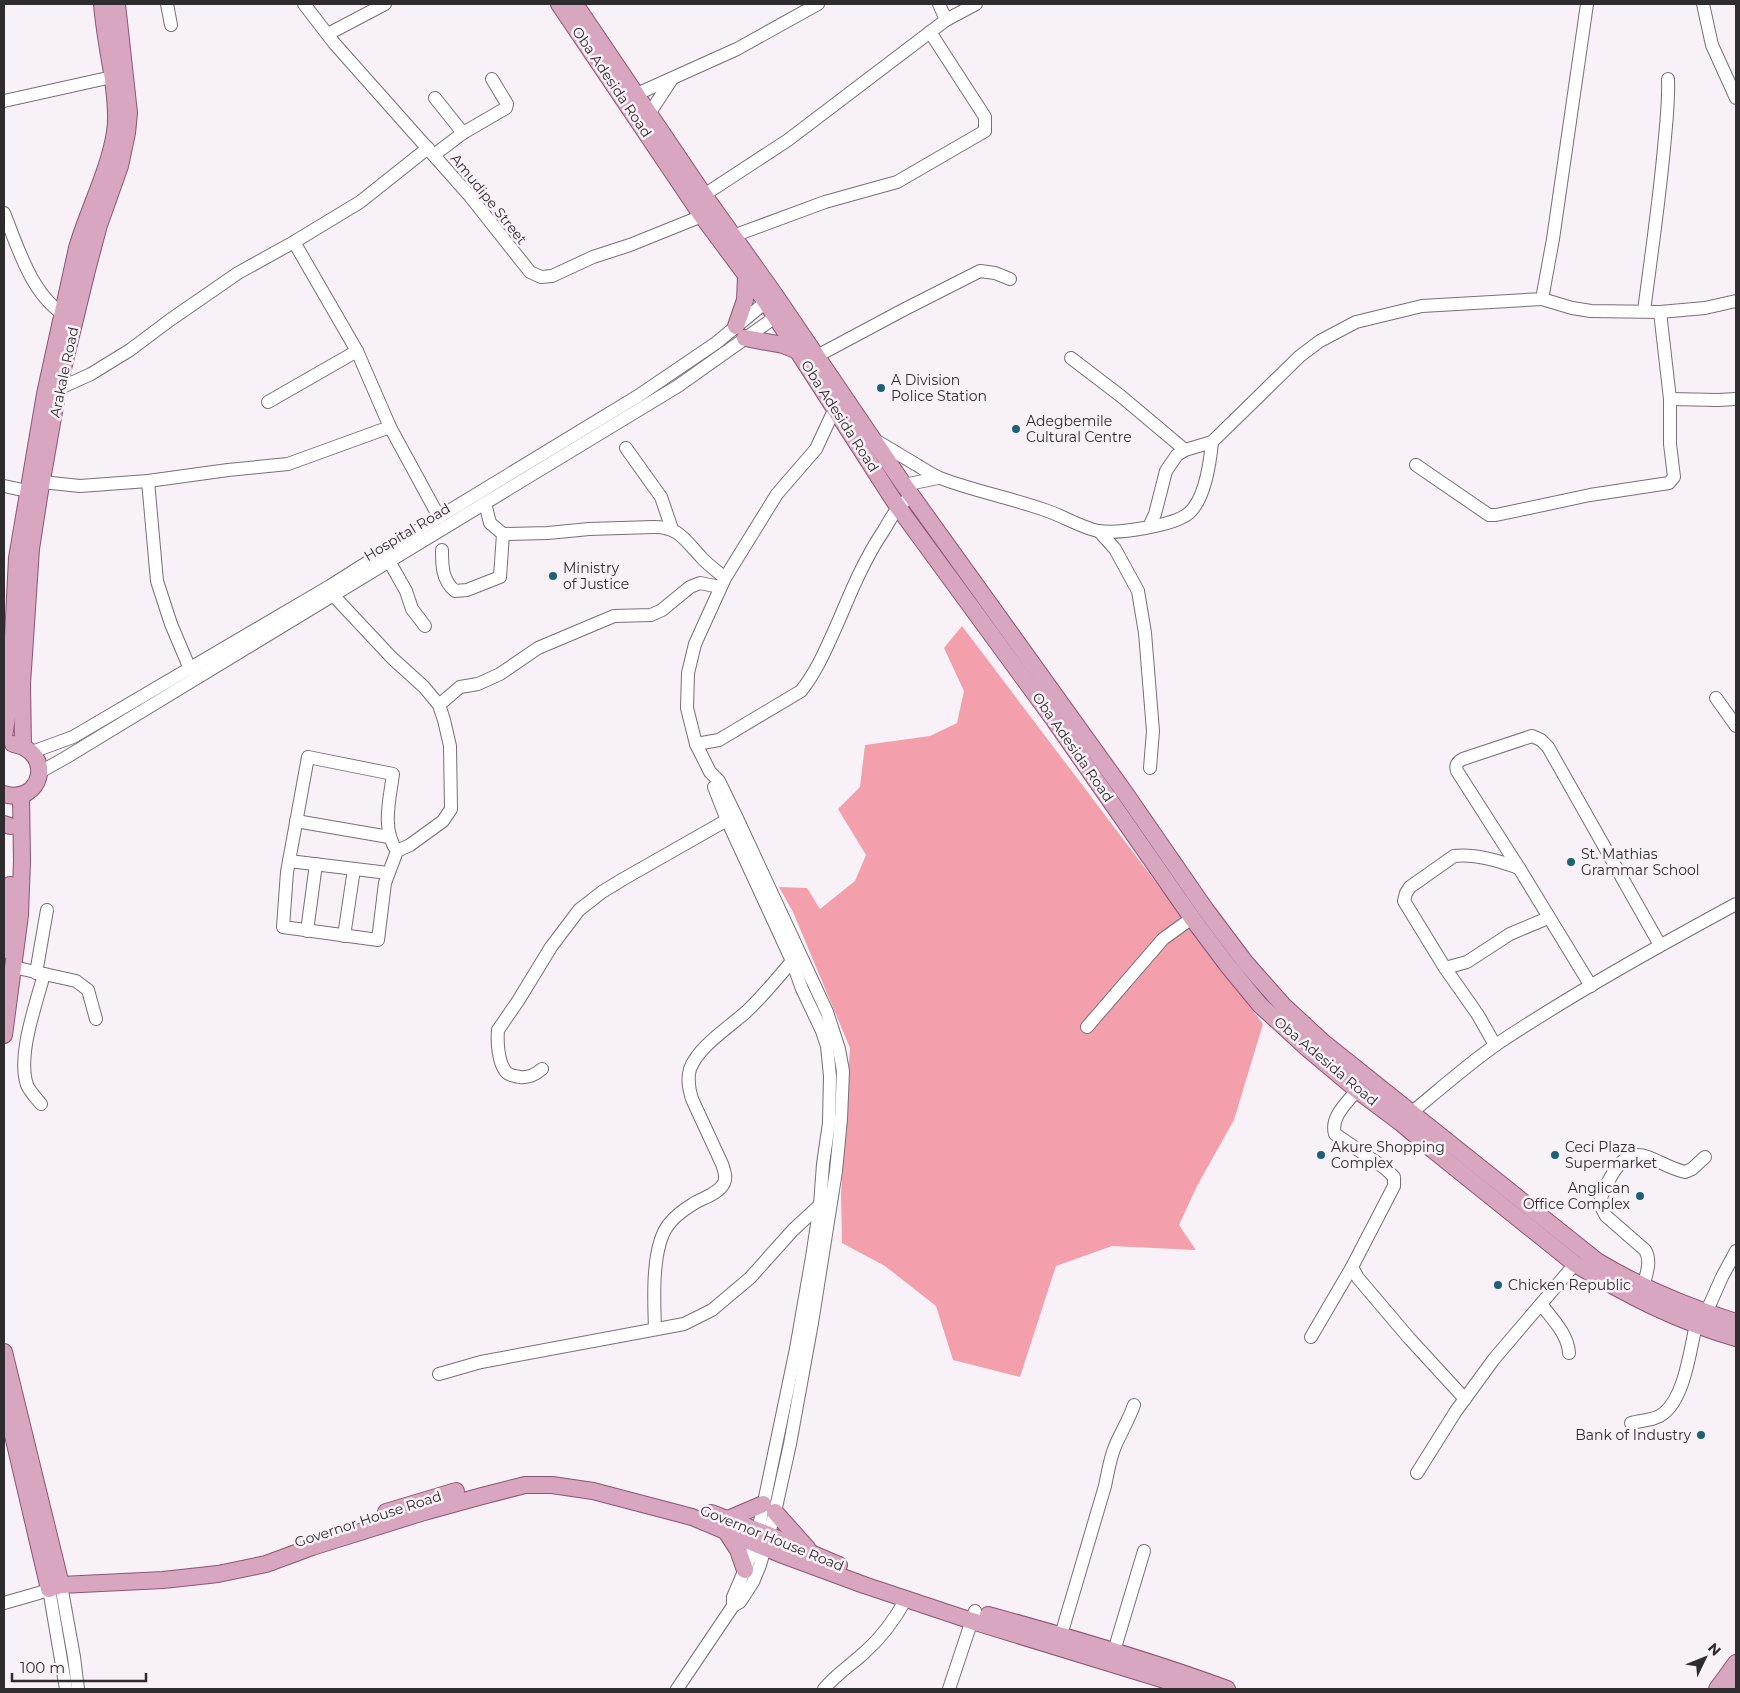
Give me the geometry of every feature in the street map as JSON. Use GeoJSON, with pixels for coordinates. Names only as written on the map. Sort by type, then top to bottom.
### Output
{"type":"FeatureCollection","features":[{"type":"Feature","properties":{"kind":"main road","name":"Arakale Road"},"geometry":{"type":"LineString","coordinates":[[28,749],[22,684],[31,549],[82,230],[108,159],[115,133],[117,115],[102,4]]}},
{"type":"Feature","properties":{"kind":"main road","name":"Arakale Road"},"geometry":{"type":"LineString","coordinates":[[4,737],[17,558],[45,394],[98,225],[120,166],[127,133],[130,113],[117,4]]}},
{"type":"Feature","properties":{"kind":"main road","name":"Oba Adesida Road"},"geometry":{"type":"LineString","coordinates":[[559,4],[702,216],[746,276],[770,299]]}},
{"type":"Feature","properties":{"kind":"main road","name":"Oba Adesida Road"},"geometry":{"type":"LineString","coordinates":[[575,4],[733,236],[780,314],[817,356],[908,491],[1245,962],[1283,1005],[1406,1118],[1597,1261],[1736,1338]]}},
{"type":"Feature","properties":{"kind":"main road"},"geometry":{"type":"LineString","coordinates":[[746,276],[741,332],[783,344],[798,351]]}},
{"type":"Feature","properties":{"kind":"main road","name":"Oba Adesida Road"},"geometry":{"type":"LineString","coordinates":[[780,314],[798,351],[898,507],[1048,712],[1192,918],[1260,1005],[1357,1090],[1406,1118],[1432,1150],[1575,1264],[1648,1305],[1701,1319],[1736,1322]]}},
{"type":"Feature","properties":{"kind":"main road"},"geometry":{"type":"LineString","coordinates":[[4,746],[12,744],[28,749],[38,761],[40,772],[37,782],[30,790],[12,795]]}},
{"type":"Feature","properties":{"kind":"main road"},"geometry":{"type":"LineString","coordinates":[[4,950],[11,876],[7,825],[12,795]]}},
{"type":"Feature","properties":{"kind":"main road"},"geometry":{"type":"LineString","coordinates":[[4,1035],[20,915],[22,861],[12,795]]}},
{"type":"Feature","properties":{"kind":"main road"},"geometry":{"type":"LineString","coordinates":[[4,1352],[30,1483],[54,1582]]}},
{"type":"Feature","properties":{"kind":"main road"},"geometry":{"type":"LineString","coordinates":[[4,1397],[30,1483]]}},
{"type":"Feature","properties":{"kind":"main road","name":"Governor House Road"},"geometry":{"type":"LineString","coordinates":[[54,1582],[218,1574],[266,1564],[312,1547],[424,1512],[525,1485],[552,1485],[593,1490],[692,1517],[726,1524],[762,1539],[811,1552],[838,1565],[973,1616],[1186,1688]]}},
{"type":"Feature","properties":{"kind":"main road"},"geometry":{"type":"LineString","coordinates":[[745,1570],[726,1524],[769,1508],[811,1552]]}},
{"type":"Feature","properties":{"kind":"main road","name":"Governor House Road"},"geometry":{"type":"LineString","coordinates":[[762,1539],[780,1554],[906,1599],[1061,1635],[1181,1672],[1227,1689]]}},
{"type":"Feature","properties":{"kind":"main road"},"geometry":{"type":"LineString","coordinates":[[1717,1689],[1736,1663]]}},
{"type":"Feature","properties":{"kind":"main road"},"geometry":{"type":"LineString","coordinates":[[1731,1689],[1736,1682]]}},
{"type":"Feature","properties":{"kind":"street"},"geometry":{"type":"LineString","coordinates":[[167,4],[171,25]]}},
{"type":"Feature","properties":{"kind":"street","name":"Amudipe Street"},"geometry":{"type":"LineString","coordinates":[[304,4],[334,43],[469,195],[530,272],[541,277],[552,276],[702,216]]}},
{"type":"Feature","properties":{"kind":"street"},"geometry":{"type":"LineString","coordinates":[[328,34],[385,4]]}},
{"type":"Feature","properties":{"kind":"street"},"geometry":{"type":"LineString","coordinates":[[637,94],[737,49],[818,4]]}},
{"type":"Feature","properties":{"kind":"street"},"geometry":{"type":"LineString","coordinates":[[939,4],[946,20]]}},
{"type":"Feature","properties":{"kind":"street"},"geometry":{"type":"LineString","coordinates":[[704,195],[788,140],[946,20],[976,4]]}},
{"type":"Feature","properties":{"kind":"street"},"geometry":{"type":"LineString","coordinates":[[1542,299],[1558,210],[1587,4]]}},
{"type":"Feature","properties":{"kind":"street"},"geometry":{"type":"LineString","coordinates":[[1703,4],[1712,45],[1736,98]]}},
{"type":"Feature","properties":{"kind":"street"},"geometry":{"type":"LineString","coordinates":[[733,236],[754,226],[825,202],[897,182],[985,131],[984,117],[930,32]]}},
{"type":"Feature","properties":{"kind":"street"},"geometry":{"type":"LineString","coordinates":[[4,101],[112,77]]}},
{"type":"Feature","properties":{"kind":"street"},"geometry":{"type":"LineString","coordinates":[[58,389],[91,374],[130,350],[238,273],[360,202],[431,152],[503,110],[507,106],[492,79]]}},
{"type":"Feature","properties":{"kind":"street"},"geometry":{"type":"LineString","coordinates":[[649,114],[672,79]]}},
{"type":"Feature","properties":{"kind":"street"},"geometry":{"type":"LineString","coordinates":[[1644,311],[1661,185],[1669,100],[1668,79]]}},
{"type":"Feature","properties":{"kind":"street"},"geometry":{"type":"LineString","coordinates":[[435,98],[463,133]]}},
{"type":"Feature","properties":{"kind":"street"},"geometry":{"type":"LineString","coordinates":[[4,213],[34,282],[46,300],[69,318]]}},
{"type":"Feature","properties":{"kind":"street"},"geometry":{"type":"LineString","coordinates":[[294,242],[357,351],[390,427],[439,517]]}},
{"type":"Feature","properties":{"kind":"street"},"geometry":{"type":"LineString","coordinates":[[817,356],[980,271],[995,273],[1010,279]]}},
{"type":"Feature","properties":{"kind":"street","name":"Hospital Road"},"geometry":{"type":"LineString","coordinates":[[40,772],[678,386],[741,332],[770,299]]}},
{"type":"Feature","properties":{"kind":"street"},"geometry":{"type":"LineString","coordinates":[[1149,527],[1155,514],[1169,464],[1177,455],[1185,450],[1212,442],[1300,356],[1320,342],[1356,322],[1422,306],[1542,299],[1572,308],[1591,311],[1660,312],[1705,308],[1736,301]]}},
{"type":"Feature","properties":{"kind":"street"},"geometry":{"type":"LineString","coordinates":[[1416,465],[1490,515],[1590,495],[1668,483],[1674,478],[1670,444],[1670,399],[1660,312]]}},
{"type":"Feature","properties":{"kind":"street","name":"Hospital Road"},"geometry":{"type":"LineString","coordinates":[[28,749],[73,737],[330,586],[638,396],[697,357],[741,332],[780,314]]}},
{"type":"Feature","properties":{"kind":"street"},"geometry":{"type":"LineString","coordinates":[[268,402],[357,351]]}},
{"type":"Feature","properties":{"kind":"street"},"geometry":{"type":"LineString","coordinates":[[1071,358],[1122,397],[1185,450]]}},
{"type":"Feature","properties":{"kind":"street"},"geometry":{"type":"LineString","coordinates":[[1670,399],[1718,400],[1736,398]]}},
{"type":"Feature","properties":{"kind":"street"},"geometry":{"type":"LineString","coordinates":[[769,1508],[790,1444],[828,1227],[841,1119],[843,1071],[839,1049],[827,1012],[719,781],[708,767],[696,744],[686,708],[688,673],[695,644],[722,582],[778,494],[816,449],[836,408]]}},
{"type":"Feature","properties":{"kind":"street"},"geometry":{"type":"LineString","coordinates":[[42,482],[80,486],[148,481],[288,464],[390,427]]}},
{"type":"Feature","properties":{"kind":"street"},"geometry":{"type":"LineString","coordinates":[[874,439],[938,478],[1046,510],[1099,531],[1149,527],[1182,518],[1195,507],[1205,483],[1211,457],[1212,442]]}},
{"type":"Feature","properties":{"kind":"street"},"geometry":{"type":"LineString","coordinates":[[626,448],[661,497],[672,529]]}},
{"type":"Feature","properties":{"kind":"street"},"geometry":{"type":"LineString","coordinates":[[696,744],[719,740],[800,691],[808,682],[825,652],[853,586],[876,542],[908,491],[938,478]]}},
{"type":"Feature","properties":{"kind":"street"},"geometry":{"type":"LineString","coordinates":[[148,481],[157,581],[171,624],[190,669]]}},
{"type":"Feature","properties":{"kind":"street"},"geometry":{"type":"LineString","coordinates":[[4,486],[27,491]]}},
{"type":"Feature","properties":{"kind":"street"},"geometry":{"type":"LineString","coordinates":[[484,502],[490,523],[503,534],[548,534],[590,529],[653,526],[663,526],[672,529],[681,535],[722,582]]}},
{"type":"Feature","properties":{"kind":"street"},"geometry":{"type":"LineString","coordinates":[[1099,531],[1115,549],[1138,591],[1145,632],[1153,731],[1150,768]]}},
{"type":"Feature","properties":{"kind":"street"},"geometry":{"type":"LineString","coordinates":[[442,550],[442,570],[448,584],[455,591],[467,590],[500,577],[503,534]]}},
{"type":"Feature","properties":{"kind":"street"},"geometry":{"type":"LineString","coordinates":[[389,561],[406,591],[412,609],[425,626]]}},
{"type":"Feature","properties":{"kind":"street"},"geometry":{"type":"LineString","coordinates":[[439,705],[460,687],[478,684],[500,674],[538,648],[614,616],[651,615],[662,610],[690,587],[700,583],[722,582]]}},
{"type":"Feature","properties":{"kind":"street"},"geometry":{"type":"LineString","coordinates":[[333,595],[392,658],[424,687],[439,705],[450,746],[451,809],[443,821],[410,845],[397,851],[384,883],[378,940],[282,927],[289,861],[308,757],[392,774],[388,825],[391,843],[397,851]]}},
{"type":"Feature","properties":{"kind":"street"},"geometry":{"type":"LineString","coordinates":[[1716,698],[1736,726]]}},
{"type":"Feature","properties":{"kind":"street"},"geometry":{"type":"LineString","coordinates":[[1591,986],[1457,771],[1456,766],[1462,759],[1532,736],[1542,740],[1548,747],[1660,945]]}},
{"type":"Feature","properties":{"kind":"street"},"geometry":{"type":"LineString","coordinates":[[677,1689],[733,1606],[740,1602],[753,1582],[769,1508],[820,1205],[829,1123],[830,1076],[827,1046],[792,961],[726,820],[713,784],[708,767],[719,740]]}},
{"type":"Feature","properties":{"kind":"street"},"geometry":{"type":"LineString","coordinates":[[296,820],[389,837]]}},
{"type":"Feature","properties":{"kind":"street"},"geometry":{"type":"LineString","coordinates":[[542,1069],[534,1075],[526,1077],[512,1076],[507,1073],[502,1064],[497,1040],[498,1030],[562,933],[579,910],[602,892],[726,820]]}},
{"type":"Feature","properties":{"kind":"street"},"geometry":{"type":"LineString","coordinates":[[1495,1045],[1478,1015],[1445,968],[1404,901],[1410,887],[1454,856],[1461,855],[1502,862],[1519,868]]}},
{"type":"Feature","properties":{"kind":"street"},"geometry":{"type":"LineString","coordinates":[[289,861],[388,873]]}},
{"type":"Feature","properties":{"kind":"street"},"geometry":{"type":"LineString","coordinates":[[307,931],[316,864]]}},
{"type":"Feature","properties":{"kind":"street"},"geometry":{"type":"LineString","coordinates":[[344,936],[354,869]]}},
{"type":"Feature","properties":{"kind":"street"},"geometry":{"type":"LineString","coordinates":[[1406,1118],[1495,1045],[1660,945],[1736,904]]}},
{"type":"Feature","properties":{"kind":"street"},"geometry":{"type":"LineString","coordinates":[[41,1104],[28,1088],[24,1060],[25,1045],[40,973],[47,910]]}},
{"type":"Feature","properties":{"kind":"street"},"geometry":{"type":"LineString","coordinates":[[1087,1027],[1162,939],[1192,918]]}},
{"type":"Feature","properties":{"kind":"street"},"geometry":{"type":"LineString","coordinates":[[1445,968],[1467,962],[1510,934],[1548,918]]}},
{"type":"Feature","properties":{"kind":"street"},"geometry":{"type":"LineString","coordinates":[[655,1328],[654,1277],[665,1230],[678,1216],[693,1204],[718,1190],[724,1182],[725,1174],[722,1164],[688,1088],[690,1069],[696,1058],[767,992],[792,961]]}},
{"type":"Feature","properties":{"kind":"street"},"geometry":{"type":"LineString","coordinates":[[1455,983],[1467,962]]}},
{"type":"Feature","properties":{"kind":"street"},"geometry":{"type":"LineString","coordinates":[[13,967],[76,980],[88,990],[96,1019]]}},
{"type":"Feature","properties":{"kind":"street"},"geometry":{"type":"LineString","coordinates":[[1311,1337],[1352,1267],[1394,1186],[1394,1177],[1386,1168],[1335,1134],[1333,1127],[1336,1118],[1357,1090]]}},
{"type":"Feature","properties":{"kind":"street"},"geometry":{"type":"LineString","coordinates":[[1643,1287],[1648,1268],[1648,1255],[1645,1250],[1606,1216],[1600,1205],[1604,1189],[1621,1162],[1628,1156],[1638,1154],[1685,1172],[1692,1169],[1705,1157]]}},
{"type":"Feature","properties":{"kind":"street"},"geometry":{"type":"LineString","coordinates":[[439,1374],[481,1362],[684,1324],[712,1310],[750,1278],[793,1230],[820,1205]]}},
{"type":"Feature","properties":{"kind":"street"},"geometry":{"type":"LineString","coordinates":[[1631,1423],[1652,1420],[1665,1412],[1678,1394],[1701,1319],[1736,1251]]}},
{"type":"Feature","properties":{"kind":"street"},"geometry":{"type":"LineString","coordinates":[[1417,1473],[1465,1399],[1494,1359],[1575,1264]]}},
{"type":"Feature","properties":{"kind":"street"},"geometry":{"type":"LineString","coordinates":[[1352,1267],[1358,1278],[1409,1338],[1465,1399]]}},
{"type":"Feature","properties":{"kind":"street"},"geometry":{"type":"LineString","coordinates":[[1541,1304],[1563,1333],[1569,1344],[1569,1353]]}},
{"type":"Feature","properties":{"kind":"street"},"geometry":{"type":"LineString","coordinates":[[1061,1635],[1106,1486],[1108,1467],[1115,1445],[1127,1423],[1134,1404]]}},
{"type":"Feature","properties":{"kind":"street"},"geometry":{"type":"LineString","coordinates":[[733,1606],[733,1597],[762,1539]]}},
{"type":"Feature","properties":{"kind":"street"},"geometry":{"type":"LineString","coordinates":[[1114,1651],[1144,1551]]}},
{"type":"Feature","properties":{"kind":"street"},"geometry":{"type":"LineString","coordinates":[[4,1603],[39,1593],[54,1582]]}},
{"type":"Feature","properties":{"kind":"street"},"geometry":{"type":"LineString","coordinates":[[54,1582],[66,1689]]}},
{"type":"Feature","properties":{"kind":"street"},"geometry":{"type":"LineString","coordinates":[[54,1582],[74,1656],[78,1689]]}},
{"type":"Feature","properties":{"kind":"street"},"geometry":{"type":"LineString","coordinates":[[824,1689],[831,1680],[866,1651],[885,1631],[906,1599]]}},
{"type":"Feature","properties":{"kind":"street"},"geometry":{"type":"LineString","coordinates":[[949,1689],[973,1616]]}},
{"type":"Feature","properties":{"kind":"shaded area"},"geometry":{"type":"Polygon","coordinates":[[[962,626],[1263,1024],[1234,1120],[1197,1186],[1179,1225],[1196,1250],[1112,1246],[1056,1266],[1020,1377],[953,1360],[936,1306],[885,1266],[842,1243],[841,1194],[850,1048],[793,912],[779,887],[807,888],[820,909],[855,881],[866,855],[838,809],[860,787],[865,745],[930,736],[957,723],[964,691],[944,648],[962,626]]]}},
{"type":"Feature","properties":{"kind":"place","name":"A Division Police Station"},"geometry":{"type":"Point","coordinates":[881,388]}},
{"type":"Feature","properties":{"kind":"place","name":"Adegbemile Cultural Centre"},"geometry":{"type":"Point","coordinates":[1016,429]}},
{"type":"Feature","properties":{"kind":"place","name":"Ministry of Justice"},"geometry":{"type":"Point","coordinates":[553,576]}},
{"type":"Feature","properties":{"kind":"place","name":"St. Mathias Grammar School"},"geometry":{"type":"Point","coordinates":[1571,862]}},
{"type":"Feature","properties":{"kind":"place","name":"Akure Shopping Complex"},"geometry":{"type":"Point","coordinates":[1321,1155]}},
{"type":"Feature","properties":{"kind":"place","name":"Ceci Plaza Supermarket"},"geometry":{"type":"Point","coordinates":[1555,1155]}},
{"type":"Feature","properties":{"kind":"place","name":"Anglican Office Complex"},"geometry":{"type":"Point","coordinates":[1640,1196]}},
{"type":"Feature","properties":{"kind":"place","name":"Chicken Republic"},"geometry":{"type":"Point","coordinates":[1498,1285]}},
{"type":"Feature","properties":{"kind":"place","name":"Bank of Industry"},"geometry":{"type":"Point","coordinates":[1701,1435]}}]}
